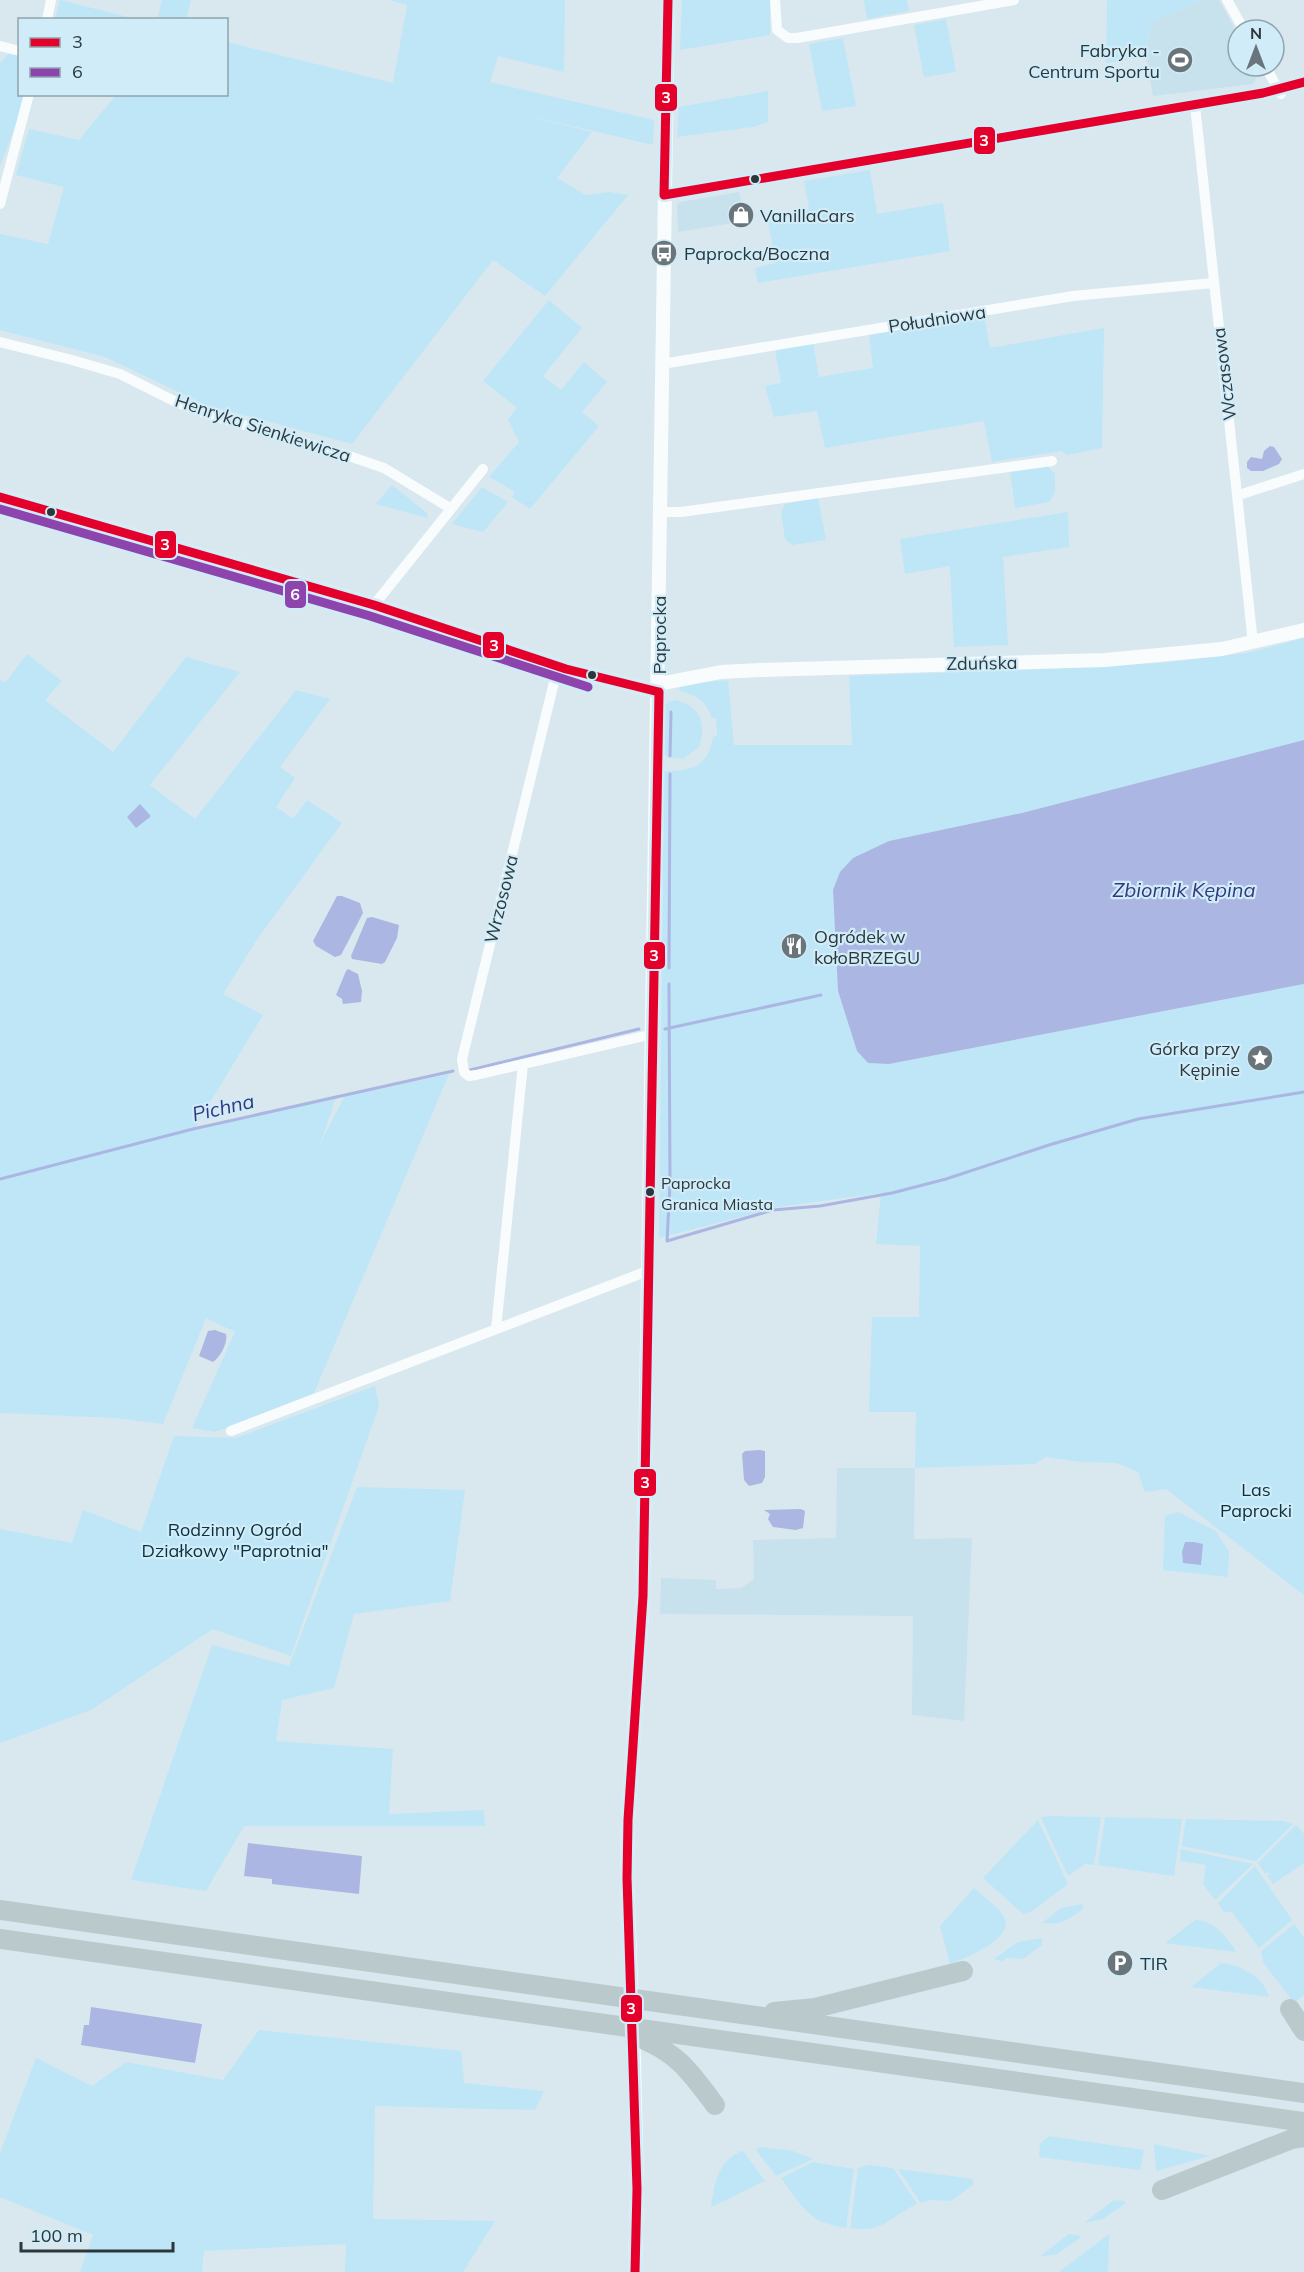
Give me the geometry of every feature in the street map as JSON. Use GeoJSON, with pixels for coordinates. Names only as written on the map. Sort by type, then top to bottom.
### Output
{"type":"FeatureCollection","features":[{"type":"Feature","properties":{"kind":"highway"},"geometry":{"type":"LineString","coordinates":[[0,1910],[1304,2093]]}},
{"type":"Feature","properties":{"kind":"highway"},"geometry":{"type":"LineString","coordinates":[[0,1939],[1304,2122]]}},
{"type":"Feature","properties":{"kind":"highway"},"geometry":{"type":"LineString","coordinates":[[738,2015],[815,2008],[963,1971]]}},
{"type":"Feature","properties":{"kind":"highway"},"geometry":{"type":"LineString","coordinates":[[1290,2009],[1304,2031]]}},
{"type":"Feature","properties":{"kind":"highway"},"geometry":{"type":"LineString","coordinates":[[604,2024],[658,2045],[672,2055],[684,2065],[715,2105]]}},
{"type":"Feature","properties":{"kind":"highway"},"geometry":{"type":"LineString","coordinates":[[1162,2190],[1292,2139],[1304,2137]]}},
{"type":"Feature","properties":{"kind":"street"},"geometry":{"type":"LineString","coordinates":[[46,18],[51,0]]}},
{"type":"Feature","properties":{"kind":"street","name":"Paprocka"},"geometry":{"type":"LineString","coordinates":[[635,2272],[637,2189],[627,1866],[643,1596],[650,1270],[668,0]]}},
{"type":"Feature","properties":{"kind":"street"},"geometry":{"type":"LineString","coordinates":[[775,0],[777,30],[788,38],[1014,0]]}},
{"type":"Feature","properties":{"kind":"street"},"geometry":{"type":"LineString","coordinates":[[1227,0],[1237,18]]}},
{"type":"Feature","properties":{"kind":"street"},"geometry":{"type":"LineString","coordinates":[[0,46],[18,50]]}},
{"type":"Feature","properties":{"kind":"street"},"geometry":{"type":"LineString","coordinates":[[1272,78],[1280,93]]}},
{"type":"Feature","properties":{"kind":"street"},"geometry":{"type":"LineString","coordinates":[[664,195],[1195,105],[1280,93],[1304,82]]}},
{"type":"Feature","properties":{"kind":"street"},"geometry":{"type":"LineString","coordinates":[[0,204],[28,96]]}},
{"type":"Feature","properties":{"kind":"street","name":"Wczasowa"},"geometry":{"type":"LineString","coordinates":[[1195,105],[1213,283],[1239,495],[1253,643]]}},
{"type":"Feature","properties":{"kind":"street","name":"Południowa"},"geometry":{"type":"LineString","coordinates":[[662,364],[1073,296],[1213,283]]}},
{"type":"Feature","properties":{"kind":"street","name":"Henryka Sienkiewicza"},"geometry":{"type":"LineString","coordinates":[[0,342],[120,374],[197,411],[384,468],[450,508]]}},
{"type":"Feature","properties":{"kind":"street"},"geometry":{"type":"LineString","coordinates":[[660,512],[681,512],[816,495],[1052,461]]}},
{"type":"Feature","properties":{"kind":"street"},"geometry":{"type":"LineString","coordinates":[[374,604],[483,469]]}},
{"type":"Feature","properties":{"kind":"street"},"geometry":{"type":"LineString","coordinates":[[1239,495],[1304,474]]}},
{"type":"Feature","properties":{"kind":"street","name":"Zduńska"},"geometry":{"type":"LineString","coordinates":[[0,497],[374,604],[558,666],[614,682],[658,688],[721,672],[1105,660],[1222,649],[1304,630]]}},
{"type":"Feature","properties":{"kind":"street","name":"Wrzosowa"},"geometry":{"type":"LineString","coordinates":[[558,666],[462,1059],[464,1072],[469,1076],[653,1034]]}},
{"type":"Feature","properties":{"kind":"street"},"geometry":{"type":"LineString","coordinates":[[496,1329],[523,1064]]}},
{"type":"Feature","properties":{"kind":"street"},"geometry":{"type":"LineString","coordinates":[[231,1431],[650,1270]]}},
{"type":"Feature","properties":{"kind":"shaded area"},"geometry":{"type":"Polygon","coordinates":[[[1203,0],[1219,0],[1229,18],[1226,18],[1226,78],[1256,78],[1253,84],[1153,96],[1146,57],[1151,22],[1203,0]]]}},
{"type":"Feature","properties":{"kind":"shaded area"},"geometry":{"type":"Polygon","coordinates":[[[739,192],[745,221],[678,232],[677,205],[680,202],[739,192]]]}},
{"type":"Feature","properties":{"kind":"shaded area"},"geometry":{"type":"Polygon","coordinates":[[[837,1468],[915,1468],[914,1539],[972,1538],[964,1721],[912,1715],[913,1616],[660,1614],[661,1578],[716,1580],[716,1589],[741,1588],[754,1579],[753,1540],[836,1538],[837,1468]]]}},
{"type":"Feature","properties":{"kind":"green space"},"geometry":{"type":"Polygon","coordinates":[[[60,0],[132,18],[55,18],[60,0]]]}},
{"type":"Feature","properties":{"kind":"green space"},"geometry":{"type":"Polygon","coordinates":[[[162,0],[191,0],[186,18],[158,17],[162,0]]]}},
{"type":"Feature","properties":{"kind":"green space"},"geometry":{"type":"Polygon","coordinates":[[[389,0],[565,0],[564,72],[498,56],[490,82],[654,120],[653,145],[512,112],[592,132],[557,178],[586,195],[610,192],[628,195],[545,296],[493,260],[352,444],[206,405],[105,357],[0,330],[0,234],[48,244],[64,187],[16,175],[29,129],[79,140],[115,96],[228,96],[228,42],[393,83],[407,5],[389,0]]]}},
{"type":"Feature","properties":{"kind":"green space"},"geometry":{"type":"Polygon","coordinates":[[[682,0],[770,0],[770,35],[680,50],[682,0]]]}},
{"type":"Feature","properties":{"kind":"green space"},"geometry":{"type":"Polygon","coordinates":[[[864,0],[907,0],[909,11],[867,19],[864,0]]]}},
{"type":"Feature","properties":{"kind":"green space"},"geometry":{"type":"Polygon","coordinates":[[[1107,0],[1203,0],[1151,22],[1146,57],[1106,63],[1107,0]]]}},
{"type":"Feature","properties":{"kind":"green space"},"geometry":{"type":"Polygon","coordinates":[[[946,19],[956,72],[924,77],[914,25],[946,19]]]}},
{"type":"Feature","properties":{"kind":"green space"},"geometry":{"type":"Polygon","coordinates":[[[843,38],[856,106],[822,111],[809,44],[843,38]]]}},
{"type":"Feature","properties":{"kind":"green space"},"geometry":{"type":"Polygon","coordinates":[[[8,54],[17,55],[18,96],[27,96],[0,166],[0,63],[8,54]]]}},
{"type":"Feature","properties":{"kind":"green space"},"geometry":{"type":"Polygon","coordinates":[[[768,91],[768,122],[753,127],[677,137],[679,107],[768,91]]]}},
{"type":"Feature","properties":{"kind":"green space"},"geometry":{"type":"Polygon","coordinates":[[[870,170],[877,214],[943,203],[950,251],[758,283],[755,268],[776,263],[767,217],[809,209],[804,181],[870,170]]]}},
{"type":"Feature","properties":{"kind":"green space"},"geometry":{"type":"Polygon","coordinates":[[[549,300],[582,328],[543,376],[561,390],[584,362],[607,382],[582,412],[599,426],[530,509],[512,497],[515,492],[489,477],[519,442],[508,419],[517,408],[483,381],[549,300]]]}},
{"type":"Feature","properties":{"kind":"green space"},"geometry":{"type":"Polygon","coordinates":[[[984,314],[990,348],[1104,328],[1102,448],[1067,455],[1061,451],[992,462],[984,421],[825,448],[817,411],[774,417],[765,386],[781,383],[775,350],[813,343],[819,377],[873,368],[869,335],[984,314]]]}},
{"type":"Feature","properties":{"kind":"green space"},"geometry":{"type":"Polygon","coordinates":[[[1047,466],[1055,474],[1055,492],[1049,502],[1015,508],[1010,471],[1047,466]]]}},
{"type":"Feature","properties":{"kind":"green space"},"geometry":{"type":"Polygon","coordinates":[[[392,485],[427,513],[428,518],[376,504],[392,485]]]}},
{"type":"Feature","properties":{"kind":"green space"},"geometry":{"type":"Polygon","coordinates":[[[482,487],[508,502],[483,532],[452,524],[482,487]]]}},
{"type":"Feature","properties":{"kind":"green space"},"geometry":{"type":"Polygon","coordinates":[[[818,498],[826,540],[792,545],[785,539],[781,512],[785,504],[818,498]]]}},
{"type":"Feature","properties":{"kind":"green space"},"geometry":{"type":"Polygon","coordinates":[[[1068,512],[1069,547],[1003,557],[1008,645],[954,647],[950,566],[905,574],[900,539],[1068,512]]]}},
{"type":"Feature","properties":{"kind":"green space","name":"Las Paprocki"},"geometry":{"type":"Polygon","coordinates":[[[1304,638],[1304,740],[1022,813],[889,841],[840,872],[833,890],[838,991],[857,1051],[868,1063],[889,1064],[1304,984],[1304,1595],[1166,1489],[1145,1492],[1138,1472],[1117,1463],[1080,1462],[1046,1457],[1035,1464],[915,1468],[916,1412],[869,1412],[872,1317],[919,1317],[920,1246],[876,1244],[881,1193],[778,1207],[659,1238],[664,771],[683,770],[697,765],[707,755],[713,737],[717,736],[716,718],[712,718],[707,707],[700,700],[679,690],[680,686],[728,680],[734,745],[852,745],[849,676],[1161,663],[1247,653],[1304,638]]]}},
{"type":"Feature","properties":{"kind":"green space"},"geometry":{"type":"Polygon","coordinates":[[[27,654],[62,681],[45,700],[113,752],[186,657],[240,672],[150,785],[195,819],[296,690],[330,699],[280,767],[295,778],[276,807],[293,819],[307,800],[342,823],[256,941],[223,994],[263,1015],[194,1129],[337,1095],[320,1144],[344,1097],[449,1074],[314,1393],[215,1432],[192,1428],[235,1332],[206,1318],[163,1424],[115,1418],[0,1413],[0,679],[5,683],[27,654]]]}},
{"type":"Feature","properties":{"kind":"green space"},"geometry":{"type":"Polygon","coordinates":[[[676,700],[691,706],[702,723],[699,747],[683,759],[667,757],[664,752],[664,706],[676,700]]]}},
{"type":"Feature","properties":{"kind":"green space","name":"Rodzinny Ogród Działkowy \"Paprotnia\""},"geometry":{"type":"Polygon","coordinates":[[[375,1386],[379,1406],[291,1656],[213,1629],[91,1710],[0,1743],[0,1529],[72,1543],[83,1510],[141,1532],[174,1436],[236,1438],[375,1386]]]}},
{"type":"Feature","properties":{"kind":"green space"},"geometry":{"type":"Polygon","coordinates":[[[357,1487],[465,1490],[450,1601],[354,1614],[334,1688],[282,1700],[276,1741],[393,1749],[389,1814],[484,1810],[485,1826],[244,1826],[206,1891],[131,1880],[212,1645],[289,1666],[357,1487]]]}},
{"type":"Feature","properties":{"kind":"green space"},"geometry":{"type":"Polygon","coordinates":[[[1178,1512],[1216,1531],[1229,1552],[1228,1577],[1163,1570],[1165,1516],[1178,1512]]]}},
{"type":"Feature","properties":{"kind":"green space"},"geometry":{"type":"Polygon","coordinates":[[[1048,1816],[1101,1817],[1094,1865],[1085,1864],[1068,1876],[1041,1818],[1048,1816]]]}},
{"type":"Feature","properties":{"kind":"green space"},"geometry":{"type":"Polygon","coordinates":[[[1105,1817],[1182,1819],[1174,1876],[1098,1865],[1105,1817]]]}},
{"type":"Feature","properties":{"kind":"green space"},"geometry":{"type":"Polygon","coordinates":[[[1186,1819],[1283,1821],[1293,1824],[1256,1861],[1182,1846],[1186,1819]]]}},
{"type":"Feature","properties":{"kind":"green space"},"geometry":{"type":"Polygon","coordinates":[[[1038,1820],[1068,1884],[1031,1912],[1023,1914],[983,1878],[1038,1820]]]}},
{"type":"Feature","properties":{"kind":"green space"},"geometry":{"type":"Polygon","coordinates":[[[1296,1825],[1304,1834],[1304,1863],[1273,1884],[1267,1876],[1270,1874],[1268,1872],[1265,1874],[1258,1863],[1296,1825]]]}},
{"type":"Feature","properties":{"kind":"green space"},"geometry":{"type":"Polygon","coordinates":[[[1181,1849],[1253,1864],[1215,1900],[1203,1884],[1206,1865],[1180,1861],[1181,1849]]]}},
{"type":"Feature","properties":{"kind":"green space"},"geometry":{"type":"Polygon","coordinates":[[[1255,1866],[1292,1920],[1259,1948],[1232,1912],[1224,1912],[1218,1903],[1255,1866]]]}},
{"type":"Feature","properties":{"kind":"green space"},"geometry":{"type":"Polygon","coordinates":[[[974,1888],[999,1910],[1005,1919],[1006,1926],[995,1941],[966,1958],[950,1964],[940,1926],[974,1888]]]}},
{"type":"Feature","properties":{"kind":"green space"},"geometry":{"type":"Polygon","coordinates":[[[1083,1904],[1083,1909],[1064,1921],[1042,1923],[1061,1908],[1083,1904]]]}},
{"type":"Feature","properties":{"kind":"green space"},"geometry":{"type":"Polygon","coordinates":[[[1195,1920],[1208,1923],[1218,1930],[1235,1949],[1235,1952],[1165,1943],[1195,1920]]]}},
{"type":"Feature","properties":{"kind":"green space"},"geometry":{"type":"Polygon","coordinates":[[[1294,1924],[1304,1938],[1304,1995],[1294,2003],[1263,1962],[1261,1951],[1294,1924]]]}},
{"type":"Feature","properties":{"kind":"green space"},"geometry":{"type":"Polygon","coordinates":[[[1042,1938],[1042,1945],[1023,1959],[1005,1958],[1004,1961],[995,1958],[1018,1942],[1042,1938]]]}},
{"type":"Feature","properties":{"kind":"green space"},"geometry":{"type":"Polygon","coordinates":[[[1221,1963],[1236,1966],[1251,1973],[1262,1984],[1269,1997],[1191,1987],[1221,1963]]]}},
{"type":"Feature","properties":{"kind":"green space"},"geometry":{"type":"Polygon","coordinates":[[[259,2030],[461,2051],[464,2083],[544,2091],[535,2110],[375,2106],[373,2219],[495,2221],[463,2272],[345,2272],[346,2244],[204,2251],[202,2272],[80,2272],[93,2235],[0,2197],[0,2153],[36,2058],[92,2086],[126,2062],[223,2080],[259,2030]]]}},
{"type":"Feature","properties":{"kind":"green space"},"geometry":{"type":"Polygon","coordinates":[[[1049,2136],[1144,2150],[1140,2170],[1039,2157],[1040,2144],[1049,2136]]]}},
{"type":"Feature","properties":{"kind":"green space"},"geometry":{"type":"Polygon","coordinates":[[[1154,2144],[1210,2156],[1156,2171],[1154,2144]]]}},
{"type":"Feature","properties":{"kind":"green space"},"geometry":{"type":"Polygon","coordinates":[[[759,2147],[793,2151],[813,2159],[776,2176],[756,2150],[759,2147]]]}},
{"type":"Feature","properties":{"kind":"green space"},"geometry":{"type":"Polygon","coordinates":[[[741,2151],[765,2181],[711,2207],[718,2174],[727,2161],[741,2151]]]}},
{"type":"Feature","properties":{"kind":"green space"},"geometry":{"type":"Polygon","coordinates":[[[813,2162],[854,2169],[846,2228],[823,2222],[814,2217],[801,2205],[781,2178],[813,2162]]]}},
{"type":"Feature","properties":{"kind":"green space"},"geometry":{"type":"Polygon","coordinates":[[[869,2165],[893,2168],[917,2204],[879,2226],[850,2228],[858,2168],[869,2165]]]}},
{"type":"Feature","properties":{"kind":"green space"},"geometry":{"type":"Polygon","coordinates":[[[898,2169],[973,2179],[973,2185],[951,2201],[931,2200],[921,2203],[898,2169]]]}},
{"type":"Feature","properties":{"kind":"green space"},"geometry":{"type":"Polygon","coordinates":[[[1114,2200],[1125,2201],[1125,2204],[1103,2219],[1084,2223],[1114,2200]]]}},
{"type":"Feature","properties":{"kind":"green space"},"geometry":{"type":"Polygon","coordinates":[[[1069,2234],[1079,2235],[1080,2238],[1057,2254],[1039,2257],[1069,2234]]]}},
{"type":"Feature","properties":{"kind":"green space"},"geometry":{"type":"Polygon","coordinates":[[[1109,2234],[1108,2272],[1059,2272],[1109,2234]]]}},
{"type":"Feature","properties":{"kind":"water"},"geometry":{"type":"Polygon","coordinates":[[[1270,446],[1274,447],[1282,459],[1279,464],[1263,471],[1251,471],[1247,468],[1247,462],[1251,457],[1262,459],[1264,451],[1270,446]]]}},
{"type":"Feature","properties":{"kind":"water","name":"Zbiornik Kępina"},"geometry":{"type":"Polygon","coordinates":[[[1304,740],[1304,984],[889,1064],[868,1063],[857,1051],[838,991],[833,890],[840,872],[853,858],[889,841],[1022,813],[1304,740]]]}},
{"type":"Feature","properties":{"kind":"water"},"geometry":{"type":"Polygon","coordinates":[[[140,804],[150,817],[136,828],[127,817],[140,804]]]}},
{"type":"Feature","properties":{"kind":"water"},"geometry":{"type":"Polygon","coordinates":[[[337,896],[360,903],[363,913],[341,955],[335,957],[316,946],[313,941],[337,896]]]}},
{"type":"Feature","properties":{"kind":"water"},"geometry":{"type":"Polygon","coordinates":[[[372,917],[399,925],[397,938],[382,964],[352,959],[351,956],[367,918],[372,917]]]}},
{"type":"Feature","properties":{"kind":"water"},"geometry":{"type":"Polygon","coordinates":[[[348,969],[358,974],[362,991],[361,1002],[343,1004],[342,999],[336,995],[348,969]]]}},
{"type":"Feature","properties":{"kind":"water"},"geometry":{"type":"Polygon","coordinates":[[[215,1330],[226,1334],[226,1337],[221,1353],[213,1362],[199,1356],[208,1331],[215,1330]]]}},
{"type":"Feature","properties":{"kind":"water"},"geometry":{"type":"Polygon","coordinates":[[[745,1451],[765,1451],[765,1477],[762,1483],[749,1486],[744,1480],[742,1454],[745,1451]]]}},
{"type":"Feature","properties":{"kind":"water"},"geometry":{"type":"Polygon","coordinates":[[[801,1509],[805,1511],[803,1528],[796,1530],[773,1527],[768,1519],[770,1514],[764,1510],[801,1509]]]}},
{"type":"Feature","properties":{"kind":"water"},"geometry":{"type":"Polygon","coordinates":[[[1185,1542],[1203,1544],[1201,1565],[1183,1563],[1182,1552],[1185,1542]]]}},
{"type":"Feature","properties":{"kind":"water"},"geometry":{"type":"Polygon","coordinates":[[[248,1843],[362,1856],[359,1894],[272,1884],[272,1879],[244,1876],[248,1843]]]}},
{"type":"Feature","properties":{"kind":"water"},"geometry":{"type":"Polygon","coordinates":[[[91,2007],[202,2024],[195,2063],[81,2045],[84,2025],[89,2025],[91,2007]]]}},
{"type":"Feature","properties":{"kind":"waterway"},"geometry":{"type":"LineString","coordinates":[[670,756],[671,712]]}},
{"type":"Feature","properties":{"kind":"waterway"},"geometry":{"type":"LineString","coordinates":[[669,968],[670,774]]}},
{"type":"Feature","properties":{"kind":"waterway"},"geometry":{"type":"LineString","coordinates":[[669,984],[670,1184],[667,1241],[773,1210],[820,1206],[892,1193],[946,1179],[1138,1119],[1304,1092]]}},
{"type":"Feature","properties":{"kind":"waterway"},"geometry":{"type":"LineString","coordinates":[[665,1029],[821,995]]}},
{"type":"Feature","properties":{"kind":"waterway","name":"Pichna"},"geometry":{"type":"LineString","coordinates":[[470,1070],[639,1029]]}},
{"type":"Feature","properties":{"kind":"waterway","name":"Pichna"},"geometry":{"type":"LineString","coordinates":[[0,1179],[193,1129],[453,1071]]}},
{"type":"Feature","properties":{"kind":"transit line","name":"3"},"geometry":{"type":"LineString","coordinates":[[664,195],[668,0]]}},
{"type":"Feature","properties":{"kind":"transit line","name":"3"},"geometry":{"type":"LineString","coordinates":[[664,195],[1263,93],[1304,82]]}},
{"type":"Feature","properties":{"kind":"transit line","name":"3"},"geometry":{"type":"LineString","coordinates":[[0,497],[374,605],[566,669],[659,692]]}},
{"type":"Feature","properties":{"kind":"transit line","name":"6"},"geometry":{"type":"LineString","coordinates":[[0,509],[370,616],[588,687]]}},
{"type":"Feature","properties":{"kind":"transit line","name":"3"},"geometry":{"type":"LineString","coordinates":[[635,2272],[637,2189],[627,1878],[628,1820],[643,1596],[659,692]]}},
{"type":"Feature","properties":{"kind":"place","name":"Fabryka - Centrum Sportu"},"geometry":{"type":"Point","coordinates":[1180,60]}},
{"type":"Feature","properties":{"kind":"place","name":"VanillaCars"},"geometry":{"type":"Point","coordinates":[741,215]}},
{"type":"Feature","properties":{"kind":"place","name":"Paprocka/Boczna"},"geometry":{"type":"Point","coordinates":[664,253]}},
{"type":"Feature","properties":{"kind":"place","name":"Ogródek w kołoBRZEGU"},"geometry":{"type":"Point","coordinates":[794,946]}},
{"type":"Feature","properties":{"kind":"place","name":"Górka przy Kępinie"},"geometry":{"type":"Point","coordinates":[1260,1058]}},
{"type":"Feature","properties":{"kind":"place","name":"Paprocka Granica Miasta"},"geometry":{"type":"Point","coordinates":[650,1192]}},
{"type":"Feature","properties":{"kind":"place","name":"TIR"},"geometry":{"type":"Point","coordinates":[1120,1963]}}]}
